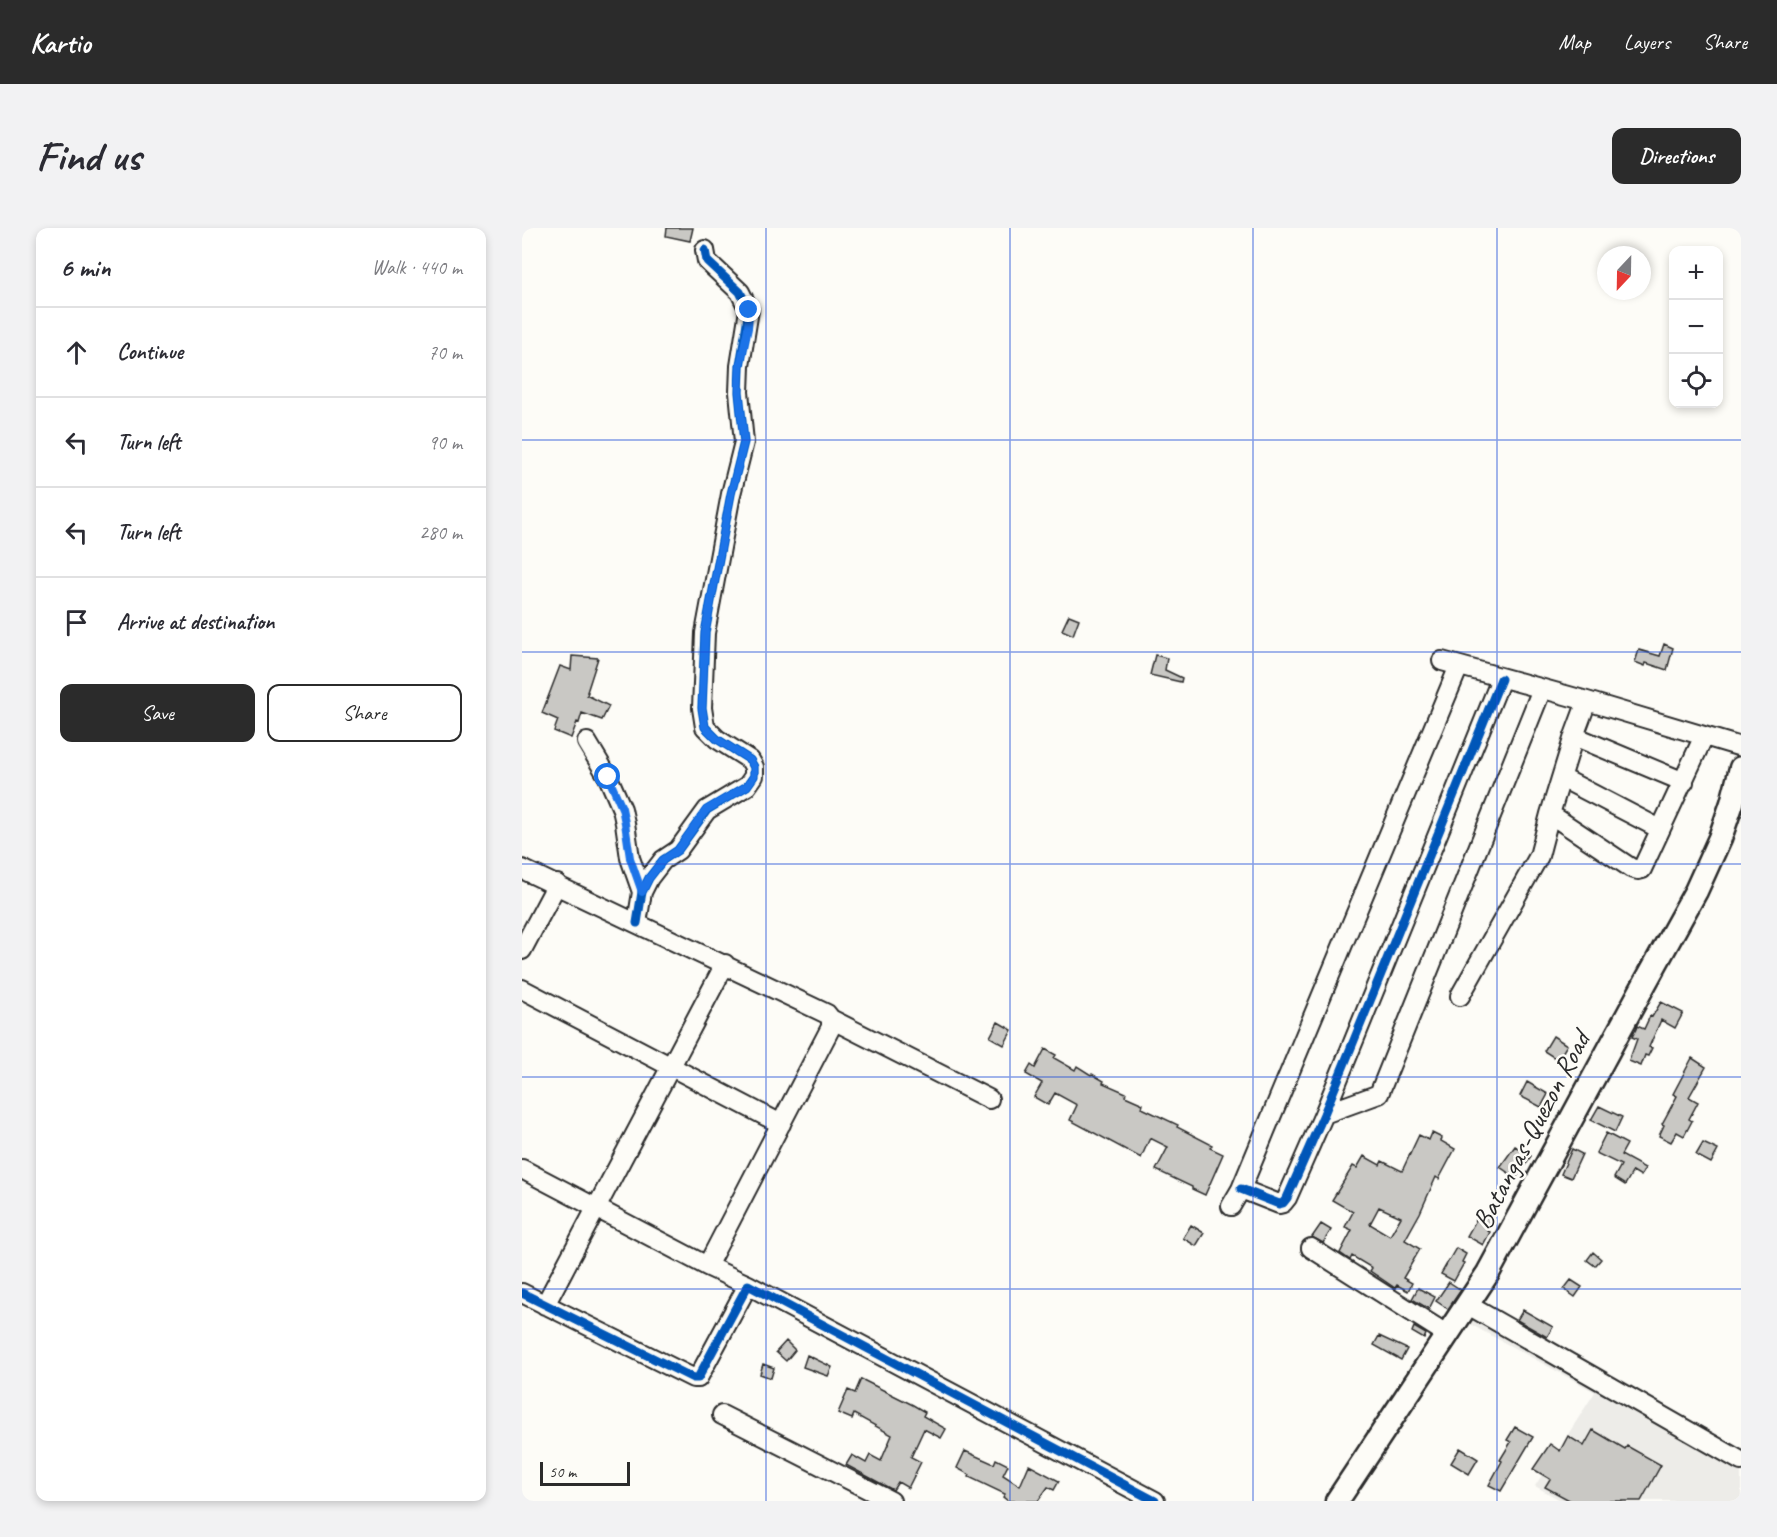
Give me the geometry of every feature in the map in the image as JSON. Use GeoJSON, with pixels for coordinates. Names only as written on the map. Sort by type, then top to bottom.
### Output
{"type":"FeatureCollection","features":[{"type":"Feature","properties":{"kind":"main road","name":"Batangas-Quezon Road"},"geometry":{"type":"LineString","coordinates":[[1337,1501],[1488,1273],[1696,891],[1720,838],[1741,768]]}},
{"type":"Feature","properties":{"kind":"street"},"geometry":{"type":"LineString","coordinates":[[637,923],[642,892],[649,878],[663,860],[678,850],[706,810],[747,786],[754,776],[754,767],[750,760],[717,739],[705,727],[702,708],[705,633],[731,494],[744,442],[739,392],[740,366],[748,328],[749,310],[740,292],[707,261],[705,250]]}},
{"type":"Feature","properties":{"kind":"street"},"geometry":{"type":"LineString","coordinates":[[1231,1206],[1241,1189],[1450,664],[1587,701],[1741,747]]}},
{"type":"Feature","properties":{"kind":"street"},"geometry":{"type":"LineString","coordinates":[[1241,1189],[1279,1204],[1287,1198],[1324,1114],[1501,679]]}},
{"type":"Feature","properties":{"kind":"street"},"geometry":{"type":"LineString","coordinates":[[1324,1114],[1379,1094],[1542,689]]}},
{"type":"Feature","properties":{"kind":"street"},"geometry":{"type":"LineString","coordinates":[[1460,996],[1539,856],[1574,736],[1587,701]]}},
{"type":"Feature","properties":{"kind":"street"},"geometry":{"type":"LineString","coordinates":[[1574,736],[1684,782]]}},
{"type":"Feature","properties":{"kind":"street"},"geometry":{"type":"LineString","coordinates":[[1550,814],[1631,868],[1638,870],[1642,868],[1647,862],[1704,736]]}},
{"type":"Feature","properties":{"kind":"street"},"geometry":{"type":"LineString","coordinates":[[587,742],[608,777],[622,808],[630,858],[642,892]]}},
{"type":"Feature","properties":{"kind":"street"},"geometry":{"type":"LineString","coordinates":[[1562,778],[1660,829]]}},
{"type":"Feature","properties":{"kind":"street"},"geometry":{"type":"LineString","coordinates":[[522,869],[827,1014],[831,1019],[989,1099]]}},
{"type":"Feature","properties":{"kind":"street"},"geometry":{"type":"LineString","coordinates":[[522,950],[557,884]]}},
{"type":"Feature","properties":{"kind":"street"},"geometry":{"type":"LineString","coordinates":[[545,1305],[724,964]]}},
{"type":"Feature","properties":{"kind":"street"},"geometry":{"type":"LineString","coordinates":[[522,989],[781,1124]]}},
{"type":"Feature","properties":{"kind":"street"},"geometry":{"type":"LineString","coordinates":[[707,1266],[831,1027],[831,1019]]}},
{"type":"Feature","properties":{"kind":"street"},"geometry":{"type":"LineString","coordinates":[[522,1168],[1155,1501]]}},
{"type":"Feature","properties":{"kind":"street"},"geometry":{"type":"LineString","coordinates":[[1311,1248],[1448,1335]]}},
{"type":"Feature","properties":{"kind":"street"},"geometry":{"type":"LineString","coordinates":[[522,1293],[693,1378],[698,1378],[748,1285]]}},
{"type":"Feature","properties":{"kind":"street"},"geometry":{"type":"LineString","coordinates":[[1468,1305],[1741,1461]]}},
{"type":"Feature","properties":{"kind":"street"},"geometry":{"type":"LineString","coordinates":[[722,1415],[891,1501]]}},
{"type":"Feature","properties":{"kind":"shaded area"},"geometry":{"type":"Polygon","coordinates":[[[1483,1304],[1741,1454],[1741,1501],[1562,1501],[1535,1486],[1595,1392],[1470,1324],[1483,1304]]]}},
{"type":"Feature","properties":{"kind":"building"},"geometry":{"type":"Polygon","coordinates":[[[667,228],[693,228],[690,241],[666,236],[667,228]]]}},
{"type":"Feature","properties":{"kind":"building"},"geometry":{"type":"Polygon","coordinates":[[[1069,615],[1079,619],[1073,635],[1062,630],[1069,615]]]}},
{"type":"Feature","properties":{"kind":"building"},"geometry":{"type":"Polygon","coordinates":[[[1664,644],[1673,648],[1667,670],[1635,662],[1639,650],[1660,656],[1664,644]]]}},
{"type":"Feature","properties":{"kind":"building"},"geometry":{"type":"Polygon","coordinates":[[[1155,655],[1167,658],[1165,670],[1182,678],[1181,682],[1150,675],[1155,655]]]}},
{"type":"Feature","properties":{"kind":"building"},"geometry":{"type":"Polygon","coordinates":[[[572,656],[598,658],[587,695],[609,706],[602,720],[582,713],[571,738],[554,731],[558,720],[542,713],[560,666],[571,670],[572,656]]]}},
{"type":"Feature","properties":{"kind":"building"},"geometry":{"type":"Polygon","coordinates":[[[1661,1002],[1683,1013],[1675,1028],[1661,1020],[1649,1047],[1652,1048],[1648,1056],[1645,1055],[1641,1066],[1629,1061],[1637,1039],[1632,1037],[1637,1026],[1644,1029],[1650,1016],[1652,1017],[1661,1002]]]}},
{"type":"Feature","properties":{"kind":"building"},"geometry":{"type":"Polygon","coordinates":[[[998,1022],[1012,1030],[1004,1045],[990,1037],[998,1022]]]}},
{"type":"Feature","properties":{"kind":"building"},"geometry":{"type":"Polygon","coordinates":[[[1553,1036],[1567,1045],[1558,1060],[1544,1051],[1553,1036]]]}},
{"type":"Feature","properties":{"kind":"building"},"geometry":{"type":"Polygon","coordinates":[[[1045,1049],[1056,1055],[1054,1058],[1075,1070],[1077,1066],[1104,1081],[1103,1083],[1126,1093],[1125,1096],[1143,1104],[1142,1108],[1178,1125],[1177,1127],[1212,1145],[1210,1148],[1223,1154],[1205,1195],[1156,1170],[1168,1147],[1150,1138],[1141,1158],[1070,1120],[1077,1105],[1055,1093],[1048,1105],[1034,1097],[1042,1083],[1026,1074],[1031,1065],[1035,1068],[1045,1049]]]}},
{"type":"Feature","properties":{"kind":"building"},"geometry":{"type":"Polygon","coordinates":[[[1692,1058],[1706,1067],[1689,1097],[1698,1102],[1689,1119],[1692,1121],[1684,1136],[1677,1132],[1671,1142],[1659,1136],[1664,1125],[1662,1124],[1677,1096],[1673,1094],[1692,1058]]]}},
{"type":"Feature","properties":{"kind":"building"},"geometry":{"type":"Polygon","coordinates":[[[1527,1082],[1548,1094],[1541,1107],[1520,1096],[1527,1082]]]}},
{"type":"Feature","properties":{"kind":"building"},"geometry":{"type":"Polygon","coordinates":[[[1599,1106],[1622,1117],[1615,1132],[1591,1120],[1599,1106]]]}},
{"type":"Feature","properties":{"kind":"building"},"geometry":{"type":"Polygon","coordinates":[[[1432,1133],[1455,1149],[1439,1179],[1436,1177],[1405,1240],[1420,1249],[1403,1278],[1412,1283],[1408,1291],[1397,1285],[1395,1288],[1370,1271],[1372,1268],[1352,1256],[1350,1260],[1340,1253],[1352,1230],[1345,1227],[1353,1212],[1332,1200],[1353,1166],[1357,1168],[1364,1156],[1380,1165],[1382,1161],[1402,1171],[1419,1135],[1429,1140],[1432,1133]],[[1379,1207],[1370,1224],[1390,1236],[1401,1217],[1379,1207]]]}},
{"type":"Feature","properties":{"kind":"building"},"geometry":{"type":"Polygon","coordinates":[[[1606,1133],[1627,1144],[1621,1155],[1645,1168],[1641,1176],[1633,1171],[1625,1185],[1614,1178],[1621,1165],[1596,1153],[1606,1133]]]}},
{"type":"Feature","properties":{"kind":"building"},"geometry":{"type":"Polygon","coordinates":[[[1703,1143],[1718,1150],[1711,1163],[1696,1155],[1703,1143]]]}},
{"type":"Feature","properties":{"kind":"building"},"geometry":{"type":"Polygon","coordinates":[[[1515,1146],[1531,1156],[1516,1178],[1500,1167],[1515,1146]]]}},
{"type":"Feature","properties":{"kind":"building"},"geometry":{"type":"Polygon","coordinates":[[[1572,1149],[1582,1154],[1571,1178],[1561,1174],[1572,1149]]]}},
{"type":"Feature","properties":{"kind":"building"},"geometry":{"type":"Polygon","coordinates":[[[1480,1213],[1494,1220],[1483,1245],[1467,1236],[1480,1213]]]}},
{"type":"Feature","properties":{"kind":"building"},"geometry":{"type":"Polygon","coordinates":[[[1321,1224],[1331,1230],[1323,1243],[1312,1237],[1321,1224]]]}},
{"type":"Feature","properties":{"kind":"building"},"geometry":{"type":"Polygon","coordinates":[[[1191,1225],[1204,1233],[1196,1246],[1183,1238],[1191,1225]]]}},
{"type":"Feature","properties":{"kind":"building"},"geometry":{"type":"Polygon","coordinates":[[[1456,1248],[1466,1254],[1462,1262],[1464,1263],[1454,1281],[1441,1274],[1456,1248]]]}},
{"type":"Feature","properties":{"kind":"building"},"geometry":{"type":"Polygon","coordinates":[[[1593,1252],[1601,1259],[1595,1266],[1587,1260],[1593,1252]]]}},
{"type":"Feature","properties":{"kind":"building"},"geometry":{"type":"Polygon","coordinates":[[[1571,1280],[1582,1287],[1575,1297],[1564,1289],[1571,1280]]]}},
{"type":"Feature","properties":{"kind":"building"},"geometry":{"type":"Polygon","coordinates":[[[1449,1282],[1461,1290],[1448,1309],[1436,1301],[1449,1282]]]}},
{"type":"Feature","properties":{"kind":"building"},"geometry":{"type":"Polygon","coordinates":[[[1418,1288],[1435,1297],[1429,1309],[1412,1299],[1418,1288]]]}},
{"type":"Feature","properties":{"kind":"building"},"geometry":{"type":"Polygon","coordinates":[[[1523,1310],[1553,1327],[1547,1337],[1517,1320],[1523,1310]]]}},
{"type":"Feature","properties":{"kind":"building"},"geometry":{"type":"Polygon","coordinates":[[[1414,1327],[1426,1334],[1424,1339],[1412,1332],[1414,1327]]]}},
{"type":"Feature","properties":{"kind":"building"},"geometry":{"type":"Polygon","coordinates":[[[1379,1336],[1407,1349],[1401,1360],[1374,1345],[1379,1336]]]}},
{"type":"Feature","properties":{"kind":"building"},"geometry":{"type":"Polygon","coordinates":[[[786,1341],[795,1350],[786,1361],[776,1352],[786,1341]]]}},
{"type":"Feature","properties":{"kind":"building"},"geometry":{"type":"Polygon","coordinates":[[[807,1355],[832,1367],[828,1376],[803,1367],[807,1355]]]}},
{"type":"Feature","properties":{"kind":"building"},"geometry":{"type":"Polygon","coordinates":[[[763,1364],[774,1368],[771,1378],[760,1374],[763,1364]]]}},
{"type":"Feature","properties":{"kind":"building"},"geometry":{"type":"Polygon","coordinates":[[[861,1379],[925,1412],[923,1416],[946,1429],[941,1438],[924,1429],[911,1457],[921,1462],[908,1488],[898,1482],[893,1490],[846,1465],[852,1455],[866,1463],[870,1455],[881,1461],[892,1435],[854,1414],[852,1419],[838,1413],[848,1390],[855,1393],[861,1379]]]}},
{"type":"Feature","properties":{"kind":"building"},"geometry":{"type":"Polygon","coordinates":[[[1515,1427],[1533,1437],[1501,1491],[1489,1485],[1511,1442],[1507,1440],[1515,1427]]]}},
{"type":"Feature","properties":{"kind":"building"},"geometry":{"type":"Polygon","coordinates":[[[1593,1430],[1625,1449],[1627,1446],[1661,1465],[1641,1501],[1571,1501],[1545,1487],[1550,1479],[1533,1469],[1550,1444],[1560,1451],[1568,1436],[1584,1446],[1593,1430]]]}},
{"type":"Feature","properties":{"kind":"building"},"geometry":{"type":"Polygon","coordinates":[[[1460,1448],[1478,1459],[1469,1474],[1451,1463],[1460,1448]]]}},
{"type":"Feature","properties":{"kind":"building"},"geometry":{"type":"Polygon","coordinates":[[[965,1451],[994,1464],[996,1459],[1008,1465],[1003,1475],[1020,1486],[1029,1465],[1059,1481],[1054,1490],[1048,1487],[1038,1501],[1008,1501],[1003,1497],[1005,1494],[969,1477],[970,1475],[957,1468],[965,1451]]]}},
{"type":"Feature","properties":{"kind":"cycle path"},"geometry":{"type":"LineString","coordinates":[[637,923],[642,892],[649,878],[663,860],[678,850],[707,810],[747,786],[754,776],[754,767],[750,760],[717,739],[705,727],[702,708],[705,633],[731,494],[744,442],[739,392],[740,366],[749,310],[740,292],[707,261],[705,250]]}},
{"type":"Feature","properties":{"kind":"cycle path"},"geometry":{"type":"LineString","coordinates":[[1241,1189],[1279,1204],[1287,1198],[1324,1114],[1501,679]]}},
{"type":"Feature","properties":{"kind":"cycle path"},"geometry":{"type":"LineString","coordinates":[[522,1293],[693,1378],[698,1378],[748,1285],[1155,1501]]}},
{"type":"Feature","properties":{"kind":"route"},"geometry":{"type":"LineString","coordinates":[[608,777],[622,808],[630,858],[642,892],[649,878],[663,860],[678,850],[706,810],[747,786],[754,776],[754,767],[750,760],[717,739],[705,727],[702,708],[705,633],[731,494],[744,442],[739,392],[740,366],[748,328],[749,310]]}}]}
